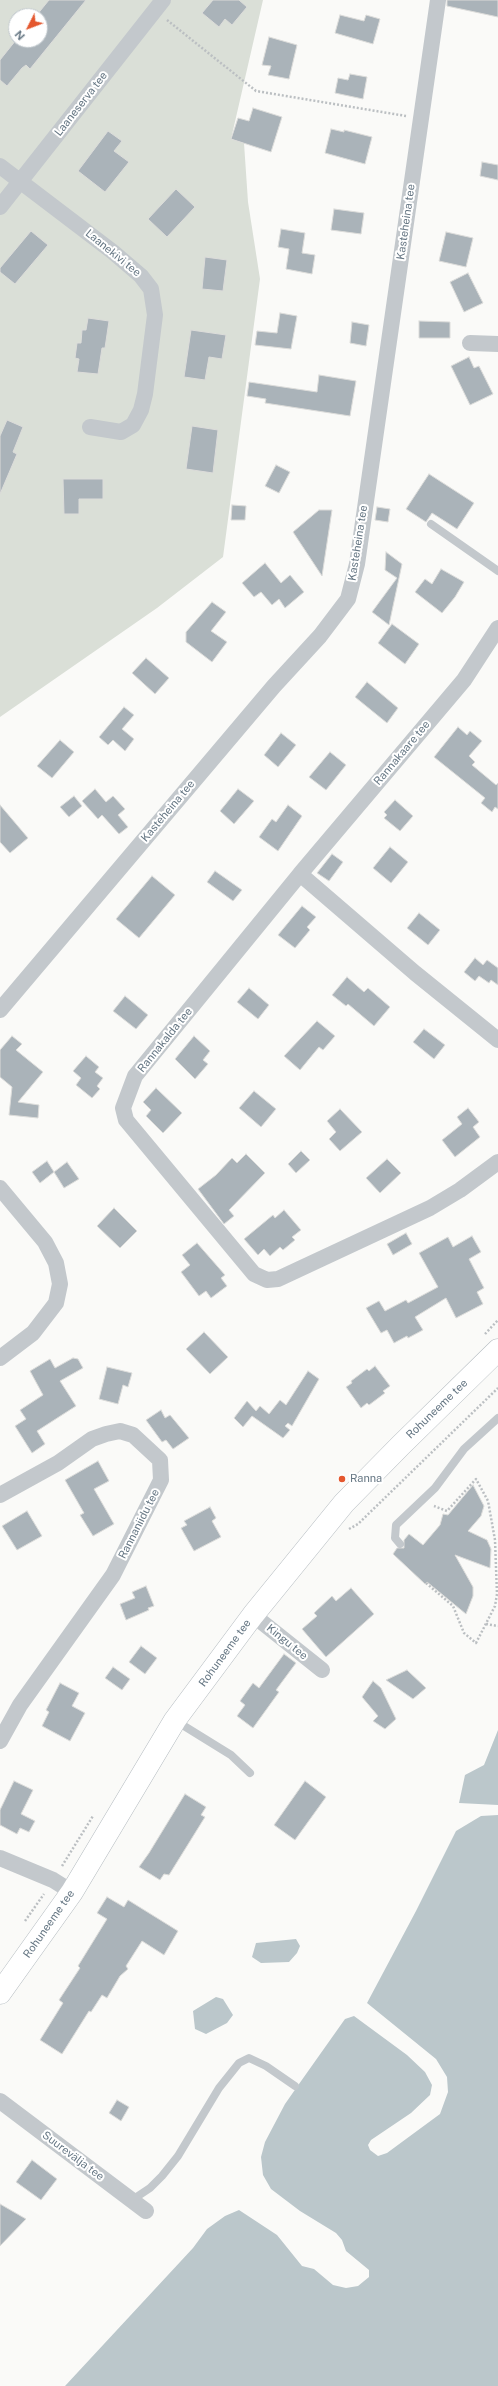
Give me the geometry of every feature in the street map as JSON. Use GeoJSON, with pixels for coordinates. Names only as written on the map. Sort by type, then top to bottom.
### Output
{"type":"FeatureCollection","features":[{"type":"Feature","properties":{"kind":"street","name":"Laaneserva tee"},"geometry":{"type":"LineString","coordinates":[[0,207],[163,0]]}},
{"type":"Feature","properties":{"kind":"street","name":"Kasteheina tee"},"geometry":{"type":"LineString","coordinates":[[0,1010],[274,686],[320,636],[348,599],[357,564],[438,0]]}},
{"type":"Feature","properties":{"kind":"street","name":"Laanekivi tee"},"geometry":{"type":"LineString","coordinates":[[0,166],[21,180],[130,266],[151,288],[155,315],[145,394],[141,410],[133,425],[121,432],[90,427]]}},
{"type":"Feature","properties":{"kind":"street"},"geometry":{"type":"LineString","coordinates":[[470,343],[498,344]]}},
{"type":"Feature","properties":{"kind":"street","name":"Rannakaare tee"},"geometry":{"type":"LineString","coordinates":[[300,874],[464,680],[498,628]]}},
{"type":"Feature","properties":{"kind":"street"},"geometry":{"type":"LineString","coordinates":[[300,874],[415,973],[498,1040]]}},
{"type":"Feature","properties":{"kind":"street","name":"Rannakalda tee"},"geometry":{"type":"LineString","coordinates":[[300,874],[135,1076],[123,1108],[126,1120],[254,1274],[267,1280],[278,1279],[430,1208],[460,1190],[498,1162]]}},
{"type":"Feature","properties":{"kind":"street"},"geometry":{"type":"LineString","coordinates":[[0,1188],[45,1242],[56,1263],[60,1284],[56,1303],[33,1333],[0,1358]]}},
{"type":"Feature","properties":{"kind":"street","name":"Rohuneeme tee"},"geometry":{"type":"LineString","coordinates":[[0,1993],[72,1892],[175,1720],[252,1615],[350,1498],[400,1444],[498,1350]]}},
{"type":"Feature","properties":{"kind":"street","name":"Rannaniidu tee"},"geometry":{"type":"LineString","coordinates":[[0,1495],[58,1463],[92,1439],[106,1434],[120,1431],[133,1435],[160,1460],[161,1480],[113,1575],[20,1705],[0,1741]]}},
{"type":"Feature","properties":{"kind":"street","name":"Kingu tee"},"geometry":{"type":"LineString","coordinates":[[252,1615],[322,1670]]}},
{"type":"Feature","properties":{"kind":"street"},"geometry":{"type":"LineString","coordinates":[[0,1858],[53,1880],[72,1892]]}},
{"type":"Feature","properties":{"kind":"street","name":"Suurevälja tee"},"geometry":{"type":"LineString","coordinates":[[0,2101],[146,2211]]}},
{"type":"Feature","properties":{"kind":"lane"},"geometry":{"type":"LineString","coordinates":[[431,524],[498,571]]}},
{"type":"Feature","properties":{"kind":"lane"},"geometry":{"type":"LineString","coordinates":[[400,1544],[395,1538],[396,1526],[435,1488],[464,1449],[498,1418]]}},
{"type":"Feature","properties":{"kind":"lane"},"geometry":{"type":"LineString","coordinates":[[175,1720],[231,1755],[250,1773]]}},
{"type":"Feature","properties":{"kind":"lane"},"geometry":{"type":"LineString","coordinates":[[132,2200],[150,2188],[178,2156],[219,2088],[239,2063],[249,2058],[266,2066],[295,2086]]}},
{"type":"Feature","properties":{"kind":"path"},"geometry":{"type":"LineString","coordinates":[[165,18],[256,92],[420,118]]}},
{"type":"Feature","properties":{"kind":"path"},"geometry":{"type":"LineString","coordinates":[[346,1531],[358,1524],[498,1388]]}},
{"type":"Feature","properties":{"kind":"path"},"geometry":{"type":"LineString","coordinates":[[421,1501],[447,1511],[476,1478],[488,1502],[493,1526],[497,1594],[495,1606],[476,1643],[468,1639],[453,1606],[426,1583]]}},
{"type":"Feature","properties":{"kind":"path"},"geometry":{"type":"LineString","coordinates":[[493,1526],[498,1524]]}},
{"type":"Feature","properties":{"kind":"path"},"geometry":{"type":"LineString","coordinates":[[486,1624],[498,1626]]}},
{"type":"Feature","properties":{"kind":"shaded area"},"geometry":{"type":"Polygon","coordinates":[[[0,0],[263,0],[231,139],[244,143],[248,202],[260,279],[223,557],[157,608],[0,717],[0,0]]]}},
{"type":"Feature","properties":{"kind":"shaded area"},"geometry":{"type":"Polygon","coordinates":[[[498,1730],[498,1805],[459,1803],[465,1775],[484,1765],[498,1730]]]}},
{"type":"Feature","properties":{"kind":"shaded area"},"geometry":{"type":"Polygon","coordinates":[[[498,1815],[498,2386],[65,2386],[193,2248],[207,2229],[225,2216],[239,2210],[277,2235],[302,2266],[314,2269],[333,2285],[346,2288],[358,2286],[369,2277],[369,2270],[346,2251],[342,2240],[336,2233],[300,2211],[271,2189],[263,2175],[261,2157],[265,2142],[285,2104],[299,2084],[345,2019],[354,2016],[407,2055],[425,2072],[432,2085],[430,2095],[411,2113],[371,2140],[368,2145],[370,2150],[378,2156],[387,2153],[440,2114],[448,2092],[447,2077],[436,2059],[367,2003],[416,1911],[456,1831],[481,1816],[498,1815]]]}},
{"type":"Feature","properties":{"kind":"shaded area"},"geometry":{"type":"Polygon","coordinates":[[[296,1939],[300,1946],[297,1953],[289,1962],[261,1963],[252,1957],[256,1943],[296,1939]]]}},
{"type":"Feature","properties":{"kind":"shaded area"},"geometry":{"type":"Polygon","coordinates":[[[216,1997],[223,1999],[233,2015],[227,2023],[206,2034],[195,2029],[193,2011],[216,1997]]]}},
{"type":"Feature","properties":{"kind":"building"},"geometry":{"type":"Polygon","coordinates":[[[49,0],[86,0],[48,47],[48,8],[42,8],[49,0]]]}},
{"type":"Feature","properties":{"kind":"building"},"geometry":{"type":"Polygon","coordinates":[[[213,0],[239,0],[247,7],[232,25],[225,19],[219,27],[202,13],[213,0]]]}},
{"type":"Feature","properties":{"kind":"building"},"geometry":{"type":"Polygon","coordinates":[[[447,0],[498,0],[498,17],[447,6],[447,0]]]}},
{"type":"Feature","properties":{"kind":"building"},"geometry":{"type":"Polygon","coordinates":[[[340,15],[364,21],[366,15],[380,19],[373,44],[335,33],[340,15]]]}},
{"type":"Feature","properties":{"kind":"building"},"geometry":{"type":"Polygon","coordinates":[[[269,37],[297,45],[289,79],[268,75],[271,66],[262,65],[269,37]]]}},
{"type":"Feature","properties":{"kind":"building"},"geometry":{"type":"Polygon","coordinates":[[[10,48],[47,48],[30,69],[26,65],[7,86],[0,80],[0,60],[10,48]]]}},
{"type":"Feature","properties":{"kind":"building"},"geometry":{"type":"Polygon","coordinates":[[[350,74],[367,77],[363,99],[335,93],[338,78],[348,80],[350,74]]]}},
{"type":"Feature","properties":{"kind":"building"},"geometry":{"type":"Polygon","coordinates":[[[253,108],[282,117],[271,152],[231,139],[238,118],[249,121],[253,108]]]}},
{"type":"Feature","properties":{"kind":"building"},"geometry":{"type":"Polygon","coordinates":[[[331,129],[344,132],[344,130],[372,137],[365,164],[325,153],[331,129]]]}},
{"type":"Feature","properties":{"kind":"building"},"geometry":{"type":"Polygon","coordinates":[[[108,131],[122,141],[114,151],[129,162],[105,192],[78,171],[108,131]]]}},
{"type":"Feature","properties":{"kind":"building"},"geometry":{"type":"Polygon","coordinates":[[[482,162],[498,165],[498,180],[480,176],[482,162]]]}},
{"type":"Feature","properties":{"kind":"building"},"geometry":{"type":"Polygon","coordinates":[[[176,189],[195,207],[167,237],[148,219],[176,189]]]}},
{"type":"Feature","properties":{"kind":"building"},"geometry":{"type":"Polygon","coordinates":[[[334,209],[364,213],[361,234],[331,230],[334,209]]]}},
{"type":"Feature","properties":{"kind":"building"},"geometry":{"type":"Polygon","coordinates":[[[281,229],[305,233],[302,253],[315,255],[312,274],[286,269],[289,249],[278,247],[281,229]]]}},
{"type":"Feature","properties":{"kind":"building"},"geometry":{"type":"Polygon","coordinates":[[[31,231],[48,245],[15,284],[0,272],[0,268],[31,231]]]}},
{"type":"Feature","properties":{"kind":"building"},"geometry":{"type":"Polygon","coordinates":[[[446,232],[473,238],[466,267],[439,261],[446,232]]]}},
{"type":"Feature","properties":{"kind":"building"},"geometry":{"type":"Polygon","coordinates":[[[205,257],[227,260],[223,291],[202,289],[205,257]]]}},
{"type":"Feature","properties":{"kind":"building"},"geometry":{"type":"Polygon","coordinates":[[[468,273],[483,303],[464,312],[450,282],[468,273]]]}},
{"type":"Feature","properties":{"kind":"building"},"geometry":{"type":"Polygon","coordinates":[[[280,313],[297,316],[291,349],[255,345],[257,331],[277,333],[280,313]]]}},
{"type":"Feature","properties":{"kind":"building"},"geometry":{"type":"Polygon","coordinates":[[[88,318],[109,321],[105,348],[102,348],[98,374],[77,372],[79,359],[75,358],[77,343],[81,343],[82,330],[86,330],[88,318]]]}},
{"type":"Feature","properties":{"kind":"building"},"geometry":{"type":"Polygon","coordinates":[[[419,321],[450,322],[450,338],[419,338],[419,321]]]}},
{"type":"Feature","properties":{"kind":"building"},"geometry":{"type":"Polygon","coordinates":[[[352,322],[369,325],[366,346],[350,343],[352,322]]]}},
{"type":"Feature","properties":{"kind":"building"},"geometry":{"type":"Polygon","coordinates":[[[191,330],[226,335],[222,359],[209,357],[205,380],[184,377],[191,330]]]}},
{"type":"Feature","properties":{"kind":"building"},"geometry":{"type":"Polygon","coordinates":[[[469,357],[474,368],[479,366],[493,394],[470,405],[451,366],[469,357]]]}},
{"type":"Feature","properties":{"kind":"building"},"geometry":{"type":"Polygon","coordinates":[[[319,375],[356,381],[350,416],[265,403],[266,399],[247,396],[249,382],[317,392],[319,375]]]}},
{"type":"Feature","properties":{"kind":"building"},"geometry":{"type":"Polygon","coordinates":[[[7,420],[23,427],[13,452],[17,454],[0,494],[0,436],[7,420]]]}},
{"type":"Feature","properties":{"kind":"building"},"geometry":{"type":"Polygon","coordinates":[[[192,426],[218,430],[213,473],[186,469],[192,426]]]}},
{"type":"Feature","properties":{"kind":"building"},"geometry":{"type":"Polygon","coordinates":[[[276,465],[290,472],[279,493],[265,486],[276,465]]]}},
{"type":"Feature","properties":{"kind":"building"},"geometry":{"type":"Polygon","coordinates":[[[429,474],[474,503],[457,529],[432,513],[426,522],[406,509],[429,474]]]}},
{"type":"Feature","properties":{"kind":"building"},"geometry":{"type":"Polygon","coordinates":[[[63,479],[103,479],[103,499],[79,499],[79,514],[64,514],[63,479]]]}},
{"type":"Feature","properties":{"kind":"building"},"geometry":{"type":"Polygon","coordinates":[[[232,505],[246,506],[245,520],[231,520],[232,505]]]}},
{"type":"Feature","properties":{"kind":"building"},"geometry":{"type":"Polygon","coordinates":[[[377,507],[390,509],[388,522],[375,520],[377,507]]]}},
{"type":"Feature","properties":{"kind":"building"},"geometry":{"type":"Polygon","coordinates":[[[319,510],[332,510],[322,576],[293,532],[319,510]]]}},
{"type":"Feature","properties":{"kind":"building"},"geometry":{"type":"Polygon","coordinates":[[[386,552],[402,564],[389,625],[372,612],[397,578],[385,570],[386,552]]]}},
{"type":"Feature","properties":{"kind":"building"},"geometry":{"type":"Polygon","coordinates":[[[265,563],[281,583],[290,575],[304,592],[285,608],[279,599],[272,605],[261,592],[254,597],[242,583],[265,563]]]}},
{"type":"Feature","properties":{"kind":"building"},"geometry":{"type":"Polygon","coordinates":[[[441,569],[464,582],[455,597],[442,613],[415,592],[425,579],[432,584],[441,569]]]}},
{"type":"Feature","properties":{"kind":"building"},"geometry":{"type":"Polygon","coordinates":[[[212,602],[226,612],[211,631],[227,642],[212,662],[186,642],[186,632],[212,602]]]}},
{"type":"Feature","properties":{"kind":"building"},"geometry":{"type":"Polygon","coordinates":[[[392,624],[419,644],[405,664],[378,643],[392,624]]]}},
{"type":"Feature","properties":{"kind":"building"},"geometry":{"type":"Polygon","coordinates":[[[146,658],[169,678],[155,694],[132,673],[146,658]]]}},
{"type":"Feature","properties":{"kind":"building"},"geometry":{"type":"Polygon","coordinates":[[[367,682],[398,708],[387,723],[355,697],[367,682]]]}},
{"type":"Feature","properties":{"kind":"building"},"geometry":{"type":"Polygon","coordinates":[[[124,707],[134,715],[122,729],[134,739],[125,751],[113,740],[108,745],[99,737],[124,707]]]}},
{"type":"Feature","properties":{"kind":"building"},"geometry":{"type":"Polygon","coordinates":[[[458,727],[467,735],[470,731],[482,741],[469,756],[475,762],[472,765],[496,785],[498,783],[498,809],[495,807],[492,812],[481,803],[485,798],[434,757],[458,727]]]}},
{"type":"Feature","properties":{"kind":"building"},"geometry":{"type":"Polygon","coordinates":[[[281,733],[296,745],[278,767],[264,755],[281,733]]]}},
{"type":"Feature","properties":{"kind":"building"},"geometry":{"type":"Polygon","coordinates":[[[60,740],[74,752],[52,778],[37,766],[60,740]]]}},
{"type":"Feature","properties":{"kind":"building"},"geometry":{"type":"Polygon","coordinates":[[[330,752],[346,765],[326,790],[309,777],[330,752]]]}},
{"type":"Feature","properties":{"kind":"building"},"geometry":{"type":"Polygon","coordinates":[[[95,789],[106,802],[113,796],[125,809],[118,815],[128,827],[119,834],[102,815],[98,819],[82,801],[95,789]]]}},
{"type":"Feature","properties":{"kind":"building"},"geometry":{"type":"Polygon","coordinates":[[[238,789],[254,801],[234,824],[220,811],[238,789]]]}},
{"type":"Feature","properties":{"kind":"building"},"geometry":{"type":"Polygon","coordinates":[[[74,796],[82,806],[69,817],[60,807],[74,796]]]}},
{"type":"Feature","properties":{"kind":"building"},"geometry":{"type":"Polygon","coordinates":[[[395,800],[413,816],[400,831],[384,818],[387,815],[384,812],[395,800]]]}},
{"type":"Feature","properties":{"kind":"building"},"geometry":{"type":"Polygon","coordinates":[[[0,805],[28,838],[10,853],[0,842],[0,805]]]}},
{"type":"Feature","properties":{"kind":"building"},"geometry":{"type":"Polygon","coordinates":[[[288,805],[302,816],[278,851],[259,837],[272,819],[276,822],[288,805]]]}},
{"type":"Feature","properties":{"kind":"building"},"geometry":{"type":"Polygon","coordinates":[[[390,847],[408,862],[391,883],[373,868],[390,847]]]}},
{"type":"Feature","properties":{"kind":"building"},"geometry":{"type":"Polygon","coordinates":[[[332,854],[343,862],[329,881],[317,873],[332,854]]]}},
{"type":"Feature","properties":{"kind":"building"},"geometry":{"type":"Polygon","coordinates":[[[215,871],[242,890],[233,901],[207,882],[215,871]]]}},
{"type":"Feature","properties":{"kind":"building"},"geometry":{"type":"Polygon","coordinates":[[[152,876],[175,895],[139,938],[116,919],[152,876]]]}},
{"type":"Feature","properties":{"kind":"building"},"geometry":{"type":"Polygon","coordinates":[[[302,906],[316,917],[307,927],[310,930],[295,948],[278,935],[302,906]]]}},
{"type":"Feature","properties":{"kind":"building"},"geometry":{"type":"Polygon","coordinates":[[[419,913],[440,930],[428,945],[407,928],[419,913]]]}},
{"type":"Feature","properties":{"kind":"building"},"geometry":{"type":"Polygon","coordinates":[[[475,958],[483,965],[487,960],[498,968],[498,985],[491,980],[489,983],[479,976],[475,981],[464,972],[475,958]]]}},
{"type":"Feature","properties":{"kind":"building"},"geometry":{"type":"Polygon","coordinates":[[[347,977],[364,992],[368,988],[390,1007],[374,1026],[348,1004],[346,1006],[332,995],[347,977]]]}},
{"type":"Feature","properties":{"kind":"building"},"geometry":{"type":"Polygon","coordinates":[[[249,988],[269,1005],[258,1019],[237,1002],[249,988]]]}},
{"type":"Feature","properties":{"kind":"building"},"geometry":{"type":"Polygon","coordinates":[[[125,996],[148,1015],[136,1029],[113,1011],[125,996]]]}},
{"type":"Feature","properties":{"kind":"building"},"geometry":{"type":"Polygon","coordinates":[[[317,1021],[335,1036],[323,1050],[319,1047],[300,1070],[284,1056],[317,1021]]]}},
{"type":"Feature","properties":{"kind":"building"},"geometry":{"type":"Polygon","coordinates":[[[424,1029],[445,1045],[434,1059],[413,1042],[424,1029]]]}},
{"type":"Feature","properties":{"kind":"building"},"geometry":{"type":"Polygon","coordinates":[[[12,1036],[22,1044],[16,1050],[43,1072],[18,1102],[39,1105],[38,1118],[9,1115],[12,1087],[0,1077],[0,1050],[12,1036]]]}},
{"type":"Feature","properties":{"kind":"building"},"geometry":{"type":"Polygon","coordinates":[[[194,1036],[210,1051],[203,1060],[208,1064],[195,1079],[175,1059],[194,1036]]]}},
{"type":"Feature","properties":{"kind":"building"},"geometry":{"type":"Polygon","coordinates":[[[86,1056],[99,1067],[95,1072],[103,1078],[97,1086],[100,1089],[92,1098],[76,1085],[81,1078],[73,1071],[86,1056]]]}},
{"type":"Feature","properties":{"kind":"building"},"geometry":{"type":"Polygon","coordinates":[[[156,1088],[182,1113],[163,1133],[146,1116],[151,1110],[143,1102],[156,1088]]]}},
{"type":"Feature","properties":{"kind":"building"},"geometry":{"type":"Polygon","coordinates":[[[254,1091],[276,1109],[261,1127],[239,1108],[254,1091]]]}},
{"type":"Feature","properties":{"kind":"building"},"geometry":{"type":"Polygon","coordinates":[[[468,1108],[479,1122],[473,1127],[480,1137],[455,1157],[442,1140],[462,1124],[457,1117],[468,1108]]]}},
{"type":"Feature","properties":{"kind":"building"},"geometry":{"type":"Polygon","coordinates":[[[340,1109],[362,1132],[340,1151],[329,1139],[336,1132],[327,1121],[340,1109]]]}},
{"type":"Feature","properties":{"kind":"building"},"geometry":{"type":"Polygon","coordinates":[[[301,1151],[310,1160],[296,1173],[288,1164],[301,1151]]]}},
{"type":"Feature","properties":{"kind":"building"},"geometry":{"type":"Polygon","coordinates":[[[246,1154],[265,1173],[229,1210],[234,1216],[224,1224],[198,1189],[216,1175],[232,1158],[237,1163],[246,1154]]]}},
{"type":"Feature","properties":{"kind":"building"},"geometry":{"type":"Polygon","coordinates":[[[387,1159],[401,1173],[380,1193],[366,1178],[387,1159]]]}},
{"type":"Feature","properties":{"kind":"building"},"geometry":{"type":"Polygon","coordinates":[[[47,1161],[54,1172],[40,1183],[32,1172],[47,1161]]]}},
{"type":"Feature","properties":{"kind":"building"},"geometry":{"type":"Polygon","coordinates":[[[67,1162],[79,1179],[64,1188],[54,1172],[67,1162]]]}},
{"type":"Feature","properties":{"kind":"building"},"geometry":{"type":"Polygon","coordinates":[[[114,1208],[137,1231],[120,1248],[97,1226],[114,1208]]]}},
{"type":"Feature","properties":{"kind":"building"},"geometry":{"type":"Polygon","coordinates":[[[284,1210],[301,1230],[292,1237],[295,1240],[283,1250],[280,1247],[270,1256],[264,1249],[258,1255],[244,1239],[273,1215],[275,1218],[284,1210]]]}},
{"type":"Feature","properties":{"kind":"building"},"geometry":{"type":"Polygon","coordinates":[[[406,1233],[412,1244],[393,1255],[387,1244],[406,1233]]]}},
{"type":"Feature","properties":{"kind":"building"},"geometry":{"type":"Polygon","coordinates":[[[472,1236],[481,1252],[469,1259],[484,1288],[477,1292],[483,1304],[456,1318],[446,1298],[415,1317],[423,1330],[394,1343],[387,1330],[381,1333],[366,1308],[379,1301],[385,1311],[406,1300],[408,1303],[438,1287],[419,1253],[448,1237],[453,1247],[472,1236]]]}},
{"type":"Feature","properties":{"kind":"building"},"geometry":{"type":"Polygon","coordinates":[[[197,1243],[225,1275],[221,1278],[227,1286],[211,1298],[206,1291],[199,1296],[181,1272],[190,1265],[182,1255],[197,1243]]]}},
{"type":"Feature","properties":{"kind":"building"},"geometry":{"type":"Polygon","coordinates":[[[204,1332],[228,1357],[210,1374],[186,1349],[204,1332]]]}},
{"type":"Feature","properties":{"kind":"building"},"geometry":{"type":"Polygon","coordinates":[[[73,1358],[78,1359],[83,1368],[60,1381],[76,1406],[37,1431],[45,1444],[32,1453],[15,1426],[26,1419],[20,1410],[43,1395],[30,1371],[50,1359],[55,1368],[73,1358]]]}},
{"type":"Feature","properties":{"kind":"building"},"geometry":{"type":"Polygon","coordinates":[[[375,1366],[390,1386],[383,1391],[385,1393],[369,1405],[367,1403],[361,1408],[346,1387],[352,1383],[351,1381],[367,1369],[369,1371],[375,1366]]]}},
{"type":"Feature","properties":{"kind":"building"},"geometry":{"type":"Polygon","coordinates":[[[107,1367],[132,1373],[128,1387],[123,1385],[118,1404],[99,1399],[107,1367]]]}},
{"type":"Feature","properties":{"kind":"building"},"geometry":{"type":"Polygon","coordinates":[[[308,1371],[319,1379],[292,1426],[288,1423],[285,1426],[290,1430],[283,1438],[252,1416],[243,1427],[234,1418],[247,1401],[256,1411],[260,1406],[269,1414],[280,1400],[286,1405],[308,1371]]]}},
{"type":"Feature","properties":{"kind":"building"},"geometry":{"type":"Polygon","coordinates":[[[161,1410],[165,1418],[170,1415],[189,1438],[173,1449],[166,1440],[162,1442],[146,1420],[161,1410]]]}},
{"type":"Feature","properties":{"kind":"building"},"geometry":{"type":"Polygon","coordinates":[[[98,1461],[109,1481],[94,1489],[114,1524],[93,1536],[80,1515],[84,1513],[65,1480],[98,1461]]]}},
{"type":"Feature","properties":{"kind":"building"},"geometry":{"type":"Polygon","coordinates":[[[473,1485],[484,1506],[481,1516],[468,1531],[487,1540],[491,1549],[490,1568],[455,1555],[473,1587],[473,1596],[466,1614],[427,1582],[425,1584],[393,1554],[397,1548],[404,1548],[404,1540],[409,1534],[423,1545],[440,1525],[443,1514],[448,1515],[473,1485]]]}},
{"type":"Feature","properties":{"kind":"building"},"geometry":{"type":"Polygon","coordinates":[[[210,1507],[216,1518],[212,1521],[221,1537],[194,1551],[181,1528],[187,1525],[184,1521],[210,1507]]]}},
{"type":"Feature","properties":{"kind":"building"},"geometry":{"type":"Polygon","coordinates":[[[27,1511],[42,1536],[17,1550],[2,1526],[27,1511]]]}},
{"type":"Feature","properties":{"kind":"building"},"geometry":{"type":"Polygon","coordinates":[[[146,1586],[154,1606],[148,1608],[149,1610],[126,1620],[120,1604],[135,1598],[132,1592],[146,1586]]]}},
{"type":"Feature","properties":{"kind":"building"},"geometry":{"type":"Polygon","coordinates":[[[351,1588],[374,1614],[326,1657],[302,1629],[317,1616],[314,1613],[332,1596],[336,1601],[351,1588]]]}},
{"type":"Feature","properties":{"kind":"building"},"geometry":{"type":"Polygon","coordinates":[[[141,1646],[157,1658],[145,1674],[129,1662],[141,1646]]]}},
{"type":"Feature","properties":{"kind":"building"},"geometry":{"type":"Polygon","coordinates":[[[284,1654],[296,1663],[276,1690],[279,1692],[253,1728],[237,1716],[245,1705],[240,1701],[253,1683],[259,1688],[284,1654]]]}},
{"type":"Feature","properties":{"kind":"building"},"geometry":{"type":"Polygon","coordinates":[[[113,1667],[130,1679],[122,1690],[105,1678],[113,1667]]]}},
{"type":"Feature","properties":{"kind":"building"},"geometry":{"type":"Polygon","coordinates":[[[407,1670],[426,1688],[413,1699],[386,1680],[407,1670]]]}},
{"type":"Feature","properties":{"kind":"building"},"geometry":{"type":"Polygon","coordinates":[[[373,1681],[381,1688],[396,1719],[385,1729],[373,1721],[378,1716],[362,1697],[373,1681]]]}},
{"type":"Feature","properties":{"kind":"building"},"geometry":{"type":"Polygon","coordinates":[[[60,1683],[79,1693],[72,1706],[85,1713],[70,1741],[42,1726],[49,1712],[46,1710],[60,1683]]]}},
{"type":"Feature","properties":{"kind":"building"},"geometry":{"type":"Polygon","coordinates":[[[14,1781],[33,1790],[21,1814],[35,1821],[29,1832],[20,1828],[17,1834],[0,1825],[0,1810],[14,1781]]]}},
{"type":"Feature","properties":{"kind":"building"},"geometry":{"type":"Polygon","coordinates":[[[305,1781],[326,1797],[295,1840],[274,1825],[305,1781]]]}},
{"type":"Feature","properties":{"kind":"building"},"geometry":{"type":"Polygon","coordinates":[[[185,1794],[206,1807],[201,1815],[205,1817],[169,1875],[164,1874],[160,1880],[139,1867],[185,1794]]]}},
{"type":"Feature","properties":{"kind":"building"},"geometry":{"type":"Polygon","coordinates":[[[107,1897],[124,1907],[128,1900],[178,1931],[164,1955],[142,1941],[126,1966],[128,1969],[120,1976],[107,1998],[102,1995],[91,2012],[89,2011],[62,2054],[40,2040],[63,2003],[59,2000],[80,1968],[78,1966],[107,1919],[97,1913],[107,1897]]]}},
{"type":"Feature","properties":{"kind":"building"},"geometry":{"type":"Polygon","coordinates":[[[117,2100],[129,2107],[121,2121],[109,2113],[117,2100]]]}},
{"type":"Feature","properties":{"kind":"building"},"geometry":{"type":"Polygon","coordinates":[[[32,2160],[57,2179],[41,2200],[16,2182],[32,2160]]]}},
{"type":"Feature","properties":{"kind":"building"},"geometry":{"type":"Polygon","coordinates":[[[0,2204],[26,2219],[0,2246],[0,2204]]]}},
{"type":"Feature","properties":{"kind":"place","name":"Ranna"},"geometry":{"type":"Point","coordinates":[342,1479]}}]}
